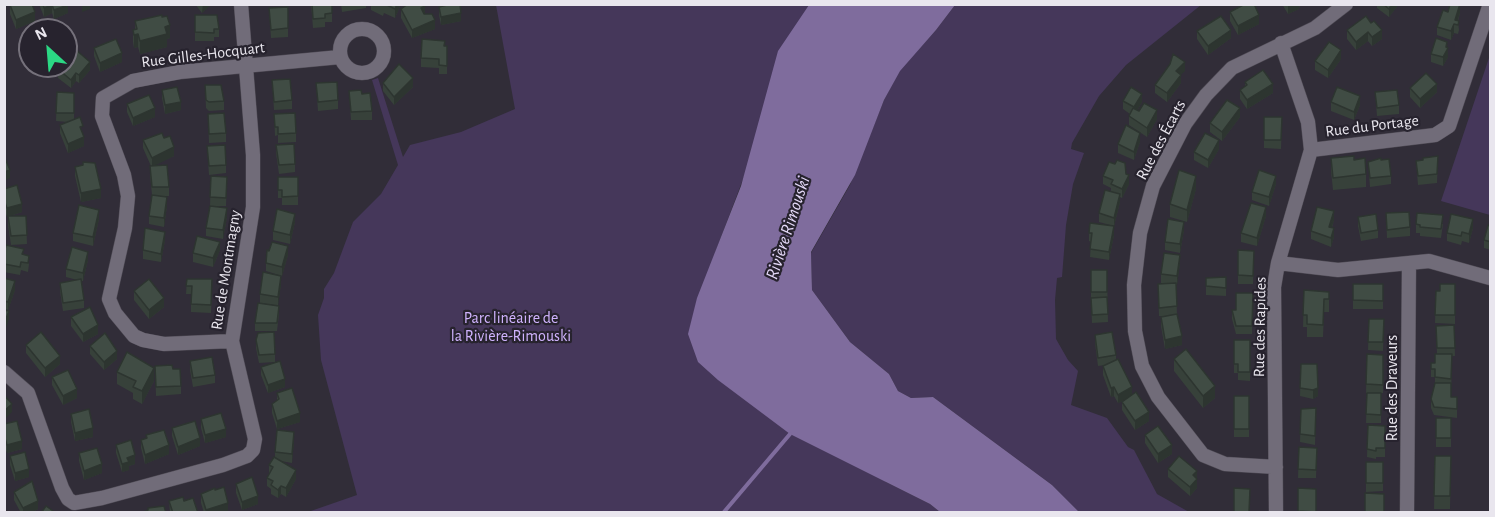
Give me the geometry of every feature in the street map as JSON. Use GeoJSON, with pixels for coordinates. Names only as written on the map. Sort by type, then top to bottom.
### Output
{"type":"FeatureCollection","features":[{"type":"Feature","properties":{"kind":"street","name":"Rue de Montmagny"},"geometry":{"type":"LineString","coordinates":[[4,372],[28,393],[68,499],[74,503],[84,503],[223,465],[247,456],[253,450],[255,440],[232,341],[252,207],[253,154],[242,4]]}},
{"type":"Feature","properties":{"kind":"street","name":"Rue des Écarts"},"geometry":{"type":"LineString","coordinates":[[1276,467],[1225,464],[1203,455],[1158,397],[1142,366],[1135,332],[1134,285],[1140,232],[1153,186],[1185,124],[1206,95],[1232,68],[1315,28],[1346,4]]}},
{"type":"Feature","properties":{"kind":"street","name":"Rue du Portage"},"geometry":{"type":"LineString","coordinates":[[1311,150],[1435,135],[1449,126],[1491,4]]}},
{"type":"Feature","properties":{"kind":"street","name":"Rue des Rapides"},"geometry":{"type":"LineString","coordinates":[[1276,513],[1274,286],[1278,263],[1311,150],[1308,122],[1281,43]]}},
{"type":"Feature","properties":{"kind":"street","name":"Rue Gilles-Hocquart"},"geometry":{"type":"LineString","coordinates":[[232,341],[164,344],[143,340],[134,336],[115,314],[110,299],[125,228],[128,196],[124,175],[102,116],[103,98],[133,81],[180,72],[340,57]]}},
{"type":"Feature","properties":{"kind":"street"},"geometry":{"type":"LineString","coordinates":[[1278,263],[1338,270],[1429,261],[1491,278]]}},
{"type":"Feature","properties":{"kind":"street","name":"Rue des Draveurs"},"geometry":{"type":"LineString","coordinates":[[1407,513],[1409,263]]}},
{"type":"Feature","properties":{"kind":"green space","name":"Parc linéaire de la Rivière-Rimouski"},"geometry":{"type":"Polygon","coordinates":[[[496,5],[809,5],[715,253],[886,482],[930,504],[940,512],[308,512],[357,495],[321,360],[318,315],[324,298],[324,289],[334,273],[353,222],[381,194],[398,165],[372,80],[378,78],[403,157],[410,145],[461,132],[515,109],[496,5]]]}},
{"type":"Feature","properties":{"kind":"green space"},"geometry":{"type":"Polygon","coordinates":[[[955,5],[1201,5],[1126,65],[1099,96],[1072,143],[1071,149],[1084,153],[1073,184],[1066,225],[1062,277],[1057,278],[1055,300],[1056,339],[1068,360],[1078,371],[1071,405],[1107,418],[1128,447],[1134,450],[1157,494],[1189,512],[1079,512],[1052,485],[933,397],[911,398],[898,391],[889,374],[850,342],[812,290],[811,253],[850,185],[884,100],[899,71],[955,5]]]}},
{"type":"Feature","properties":{"kind":"green space"},"geometry":{"type":"Polygon","coordinates":[[[1490,55],[1490,215],[1441,201],[1490,55]]]}},
{"type":"Feature","properties":{"kind":"water","name":"Rivière Rimouski"},"geometry":{"type":"Polygon","coordinates":[[[809,5],[955,5],[900,71],[884,100],[855,175],[811,252],[812,290],[850,342],[889,374],[898,391],[911,398],[933,397],[1052,485],[1079,512],[940,512],[930,504],[790,434],[718,380],[698,362],[688,334],[697,298],[741,186],[778,51],[809,5]]]}},
{"type":"Feature","properties":{"kind":"building"},"geometry":{"type":"Polygon","coordinates":[[[32,4],[35,12],[16,20],[10,5],[32,4]]]}},
{"type":"Feature","properties":{"kind":"building"},"geometry":{"type":"Polygon","coordinates":[[[43,4],[68,5],[54,10],[52,5],[44,8],[43,4]]]}},
{"type":"Feature","properties":{"kind":"building"},"geometry":{"type":"Polygon","coordinates":[[[312,4],[332,4],[332,13],[325,14],[325,18],[313,19],[312,4]]]}},
{"type":"Feature","properties":{"kind":"building"},"geometry":{"type":"Polygon","coordinates":[[[385,4],[397,4],[395,9],[385,4]]]}},
{"type":"Feature","properties":{"kind":"building"},"geometry":{"type":"Polygon","coordinates":[[[408,4],[424,4],[425,6],[421,8],[424,14],[432,14],[435,20],[412,30],[401,9],[408,4]]]}},
{"type":"Feature","properties":{"kind":"building"},"geometry":{"type":"Polygon","coordinates":[[[460,4],[461,13],[441,17],[439,7],[460,4]]]}},
{"type":"Feature","properties":{"kind":"building"},"geometry":{"type":"Polygon","coordinates":[[[1245,4],[1254,4],[1259,15],[1238,26],[1230,12],[1245,4]]]}},
{"type":"Feature","properties":{"kind":"building"},"geometry":{"type":"Polygon","coordinates":[[[1450,4],[1460,4],[1455,20],[1459,21],[1458,25],[1454,24],[1451,31],[1437,27],[1443,10],[1448,12],[1450,4]]]}},
{"type":"Feature","properties":{"kind":"building"},"geometry":{"type":"Polygon","coordinates":[[[288,7],[288,28],[271,30],[269,8],[288,7]]]}},
{"type":"Feature","properties":{"kind":"building"},"geometry":{"type":"Polygon","coordinates":[[[162,15],[162,17],[167,16],[170,25],[165,27],[167,34],[140,41],[138,34],[134,35],[133,30],[137,29],[135,21],[162,15]]]}},
{"type":"Feature","properties":{"kind":"building"},"geometry":{"type":"Polygon","coordinates":[[[195,15],[217,15],[219,29],[214,29],[214,33],[195,32],[195,15]]]}},
{"type":"Feature","properties":{"kind":"building"},"geometry":{"type":"Polygon","coordinates":[[[1221,16],[1231,30],[1208,46],[1197,31],[1221,16]]]}},
{"type":"Feature","properties":{"kind":"building"},"geometry":{"type":"Polygon","coordinates":[[[1366,16],[1371,23],[1374,21],[1382,30],[1372,37],[1368,32],[1356,42],[1347,30],[1366,16]]]}},
{"type":"Feature","properties":{"kind":"building"},"geometry":{"type":"Polygon","coordinates":[[[1436,38],[1447,42],[1446,47],[1448,48],[1443,57],[1431,54],[1436,38]]]}},
{"type":"Feature","properties":{"kind":"building"},"geometry":{"type":"Polygon","coordinates":[[[116,39],[122,53],[100,63],[94,48],[116,39]]]}},
{"type":"Feature","properties":{"kind":"building"},"geometry":{"type":"Polygon","coordinates":[[[422,39],[445,41],[447,66],[439,65],[439,59],[421,58],[422,39]]]}},
{"type":"Feature","properties":{"kind":"building"},"geometry":{"type":"Polygon","coordinates":[[[1329,42],[1341,50],[1328,70],[1315,61],[1329,42]]]}},
{"type":"Feature","properties":{"kind":"building"},"geometry":{"type":"Polygon","coordinates":[[[78,52],[90,62],[78,74],[78,52]]]}},
{"type":"Feature","properties":{"kind":"building"},"geometry":{"type":"Polygon","coordinates":[[[1173,54],[1185,62],[1176,71],[1181,75],[1167,93],[1155,85],[1170,64],[1173,54]]]}},
{"type":"Feature","properties":{"kind":"building"},"geometry":{"type":"Polygon","coordinates":[[[399,64],[413,78],[394,97],[383,83],[399,64]]]}},
{"type":"Feature","properties":{"kind":"building"},"geometry":{"type":"Polygon","coordinates":[[[1263,70],[1273,84],[1247,100],[1240,90],[1247,85],[1245,82],[1263,70]]]}},
{"type":"Feature","properties":{"kind":"building"},"geometry":{"type":"Polygon","coordinates":[[[1426,73],[1437,84],[1420,99],[1410,88],[1426,73]]]}},
{"type":"Feature","properties":{"kind":"building"},"geometry":{"type":"Polygon","coordinates":[[[290,79],[292,100],[274,102],[272,80],[290,79]]]}},
{"type":"Feature","properties":{"kind":"building"},"geometry":{"type":"Polygon","coordinates":[[[337,82],[338,100],[318,102],[316,83],[337,82]]]}},
{"type":"Feature","properties":{"kind":"building"},"geometry":{"type":"Polygon","coordinates":[[[205,85],[221,85],[224,101],[209,102],[206,100],[205,85]]]}},
{"type":"Feature","properties":{"kind":"building"},"geometry":{"type":"Polygon","coordinates":[[[177,87],[181,102],[165,105],[162,90],[177,87]]]}},
{"type":"Feature","properties":{"kind":"building"},"geometry":{"type":"Polygon","coordinates":[[[1131,87],[1142,94],[1134,107],[1123,101],[1131,87]]]}},
{"type":"Feature","properties":{"kind":"building"},"geometry":{"type":"Polygon","coordinates":[[[1337,87],[1360,96],[1354,112],[1331,102],[1337,87]]]}},
{"type":"Feature","properties":{"kind":"building"},"geometry":{"type":"Polygon","coordinates":[[[361,90],[362,94],[370,93],[372,111],[351,112],[349,91],[361,90]]]}},
{"type":"Feature","properties":{"kind":"building"},"geometry":{"type":"Polygon","coordinates":[[[1397,90],[1399,105],[1377,108],[1375,92],[1397,90]]]}},
{"type":"Feature","properties":{"kind":"building"},"geometry":{"type":"Polygon","coordinates":[[[57,92],[74,93],[74,113],[56,113],[57,92]]]}},
{"type":"Feature","properties":{"kind":"building"},"geometry":{"type":"Polygon","coordinates":[[[149,95],[155,108],[133,118],[127,104],[149,95]]]}},
{"type":"Feature","properties":{"kind":"building"},"geometry":{"type":"Polygon","coordinates":[[[1227,100],[1240,108],[1222,132],[1210,123],[1227,100]]]}},
{"type":"Feature","properties":{"kind":"building"},"geometry":{"type":"Polygon","coordinates":[[[1144,103],[1157,110],[1147,128],[1129,116],[1133,108],[1139,111],[1144,103]]]}},
{"type":"Feature","properties":{"kind":"building"},"geometry":{"type":"Polygon","coordinates":[[[224,113],[226,133],[209,134],[208,114],[224,113]]]}},
{"type":"Feature","properties":{"kind":"building"},"geometry":{"type":"Polygon","coordinates":[[[295,113],[296,133],[278,134],[274,114],[295,113]]]}},
{"type":"Feature","properties":{"kind":"building"},"geometry":{"type":"Polygon","coordinates":[[[80,117],[83,126],[80,127],[84,137],[68,144],[60,125],[80,117]]]}},
{"type":"Feature","properties":{"kind":"building"},"geometry":{"type":"Polygon","coordinates":[[[1264,117],[1282,117],[1281,140],[1264,140],[1264,117]]]}},
{"type":"Feature","properties":{"kind":"building"},"geometry":{"type":"Polygon","coordinates":[[[1126,125],[1140,133],[1134,152],[1118,144],[1126,125]]]}},
{"type":"Feature","properties":{"kind":"building"},"geometry":{"type":"Polygon","coordinates":[[[162,133],[164,138],[170,136],[174,147],[152,158],[143,140],[162,133]]]}},
{"type":"Feature","properties":{"kind":"building"},"geometry":{"type":"Polygon","coordinates":[[[1205,133],[1219,140],[1208,160],[1194,152],[1205,133]]]}},
{"type":"Feature","properties":{"kind":"building"},"geometry":{"type":"Polygon","coordinates":[[[294,144],[295,164],[279,165],[276,145],[294,144]]]}},
{"type":"Feature","properties":{"kind":"building"},"geometry":{"type":"Polygon","coordinates":[[[225,145],[226,165],[209,166],[207,146],[225,145]]]}},
{"type":"Feature","properties":{"kind":"building"},"geometry":{"type":"Polygon","coordinates":[[[4,156],[10,170],[4,172],[4,156]]]}},
{"type":"Feature","properties":{"kind":"building"},"geometry":{"type":"Polygon","coordinates":[[[1354,156],[1354,160],[1365,158],[1366,174],[1333,178],[1331,158],[1354,156]]]}},
{"type":"Feature","properties":{"kind":"building"},"geometry":{"type":"Polygon","coordinates":[[[1438,156],[1437,174],[1418,176],[1416,161],[1438,156]]]}},
{"type":"Feature","properties":{"kind":"building"},"geometry":{"type":"Polygon","coordinates":[[[1381,158],[1381,160],[1389,159],[1391,176],[1370,178],[1368,162],[1381,158]]]}},
{"type":"Feature","properties":{"kind":"building"},"geometry":{"type":"Polygon","coordinates":[[[1117,160],[1125,163],[1126,174],[1129,175],[1122,189],[1111,184],[1113,180],[1103,176],[1109,162],[1115,164],[1117,160]]]}},
{"type":"Feature","properties":{"kind":"building"},"geometry":{"type":"Polygon","coordinates":[[[83,162],[95,163],[101,189],[81,193],[75,167],[83,165],[83,162]]]}},
{"type":"Feature","properties":{"kind":"building"},"geometry":{"type":"Polygon","coordinates":[[[167,165],[169,187],[152,187],[150,166],[167,165]]]}},
{"type":"Feature","properties":{"kind":"building"},"geometry":{"type":"Polygon","coordinates":[[[1179,170],[1196,176],[1187,210],[1170,204],[1179,170]]]}},
{"type":"Feature","properties":{"kind":"building"},"geometry":{"type":"Polygon","coordinates":[[[1259,170],[1276,176],[1269,197],[1252,192],[1259,170]]]}},
{"type":"Feature","properties":{"kind":"building"},"geometry":{"type":"Polygon","coordinates":[[[211,176],[227,177],[226,198],[210,197],[211,176]]]}},
{"type":"Feature","properties":{"kind":"building"},"geometry":{"type":"Polygon","coordinates":[[[278,177],[298,177],[298,196],[282,197],[282,190],[278,190],[278,177]]]}},
{"type":"Feature","properties":{"kind":"building"},"geometry":{"type":"Polygon","coordinates":[[[17,185],[22,204],[7,208],[4,189],[17,185]]]}},
{"type":"Feature","properties":{"kind":"building"},"geometry":{"type":"Polygon","coordinates":[[[1105,190],[1120,194],[1114,218],[1099,213],[1105,190]]]}},
{"type":"Feature","properties":{"kind":"building"},"geometry":{"type":"Polygon","coordinates":[[[152,195],[167,197],[164,218],[149,216],[152,195]]]}},
{"type":"Feature","properties":{"kind":"building"},"geometry":{"type":"Polygon","coordinates":[[[1251,203],[1266,207],[1257,238],[1241,233],[1251,203]]]}},
{"type":"Feature","properties":{"kind":"building"},"geometry":{"type":"Polygon","coordinates":[[[79,205],[99,210],[93,237],[73,233],[79,205]]]}},
{"type":"Feature","properties":{"kind":"building"},"geometry":{"type":"Polygon","coordinates":[[[210,206],[227,208],[223,230],[206,228],[210,206]]]}},
{"type":"Feature","properties":{"kind":"building"},"geometry":{"type":"Polygon","coordinates":[[[1317,207],[1334,211],[1329,227],[1334,228],[1331,238],[1311,231],[1317,207]]]}},
{"type":"Feature","properties":{"kind":"building"},"geometry":{"type":"Polygon","coordinates":[[[277,209],[295,214],[290,235],[273,231],[277,209]]]}},
{"type":"Feature","properties":{"kind":"building"},"geometry":{"type":"Polygon","coordinates":[[[1409,212],[1410,227],[1387,230],[1386,213],[1409,212]]]}},
{"type":"Feature","properties":{"kind":"building"},"geometry":{"type":"Polygon","coordinates":[[[1417,213],[1443,215],[1441,229],[1420,227],[1416,224],[1417,213]]]}},
{"type":"Feature","properties":{"kind":"building"},"geometry":{"type":"Polygon","coordinates":[[[1376,214],[1378,230],[1361,233],[1358,217],[1376,214]]]}},
{"type":"Feature","properties":{"kind":"building"},"geometry":{"type":"Polygon","coordinates":[[[1451,214],[1473,219],[1469,234],[1462,232],[1461,236],[1447,233],[1451,214]]]}},
{"type":"Feature","properties":{"kind":"building"},"geometry":{"type":"Polygon","coordinates":[[[8,216],[26,216],[27,235],[11,236],[8,216]]]}},
{"type":"Feature","properties":{"kind":"building"},"geometry":{"type":"Polygon","coordinates":[[[1168,219],[1184,222],[1180,244],[1165,242],[1168,219]]]}},
{"type":"Feature","properties":{"kind":"building"},"geometry":{"type":"Polygon","coordinates":[[[1090,223],[1114,226],[1109,252],[1090,249],[1092,233],[1089,233],[1090,223]]]}},
{"type":"Feature","properties":{"kind":"building"},"geometry":{"type":"Polygon","coordinates":[[[1488,225],[1491,226],[1491,242],[1484,240],[1488,225]]]}},
{"type":"Feature","properties":{"kind":"building"},"geometry":{"type":"Polygon","coordinates":[[[145,228],[165,232],[161,254],[143,250],[145,228]]]}},
{"type":"Feature","properties":{"kind":"building"},"geometry":{"type":"Polygon","coordinates":[[[197,236],[220,242],[213,258],[193,253],[197,236]]]}},
{"type":"Feature","properties":{"kind":"building"},"geometry":{"type":"Polygon","coordinates":[[[272,242],[288,246],[282,267],[266,263],[267,250],[269,251],[272,242]]]}},
{"type":"Feature","properties":{"kind":"building"},"geometry":{"type":"Polygon","coordinates":[[[6,245],[24,249],[22,254],[29,256],[28,263],[21,262],[20,267],[4,264],[6,245]]]}},
{"type":"Feature","properties":{"kind":"building"},"geometry":{"type":"Polygon","coordinates":[[[72,247],[88,252],[83,273],[66,269],[72,247]]]}},
{"type":"Feature","properties":{"kind":"building"},"geometry":{"type":"Polygon","coordinates":[[[1238,250],[1254,251],[1253,276],[1238,275],[1238,250]]]}},
{"type":"Feature","properties":{"kind":"building"},"geometry":{"type":"Polygon","coordinates":[[[1164,253],[1180,255],[1177,276],[1161,274],[1164,253]]]}},
{"type":"Feature","properties":{"kind":"building"},"geometry":{"type":"Polygon","coordinates":[[[1091,270],[1107,270],[1107,292],[1091,292],[1091,270]]]}},
{"type":"Feature","properties":{"kind":"building"},"geometry":{"type":"Polygon","coordinates":[[[263,272],[281,276],[278,297],[260,294],[263,272]]]}},
{"type":"Feature","properties":{"kind":"building"},"geometry":{"type":"Polygon","coordinates":[[[1226,277],[1226,288],[1206,286],[1206,278],[1226,277]]]}},
{"type":"Feature","properties":{"kind":"building"},"geometry":{"type":"Polygon","coordinates":[[[4,278],[15,281],[8,302],[4,301],[4,278]]]}},
{"type":"Feature","properties":{"kind":"building"},"geometry":{"type":"Polygon","coordinates":[[[81,279],[84,300],[63,303],[60,283],[81,279]]]}},
{"type":"Feature","properties":{"kind":"building"},"geometry":{"type":"Polygon","coordinates":[[[149,279],[164,298],[149,310],[134,291],[149,279]]]}},
{"type":"Feature","properties":{"kind":"building"},"geometry":{"type":"Polygon","coordinates":[[[187,279],[212,279],[211,305],[191,304],[192,286],[186,286],[187,279]]]}},
{"type":"Feature","properties":{"kind":"building"},"geometry":{"type":"Polygon","coordinates":[[[1176,283],[1177,306],[1159,308],[1158,284],[1176,283]]]}},
{"type":"Feature","properties":{"kind":"building"},"geometry":{"type":"Polygon","coordinates":[[[1353,284],[1383,284],[1383,301],[1353,300],[1353,284]]]}},
{"type":"Feature","properties":{"kind":"building"},"geometry":{"type":"Polygon","coordinates":[[[1440,284],[1455,284],[1455,315],[1435,315],[1436,291],[1440,291],[1440,284]]]}},
{"type":"Feature","properties":{"kind":"building"},"geometry":{"type":"Polygon","coordinates":[[[1304,290],[1329,292],[1329,299],[1324,299],[1323,325],[1307,324],[1307,315],[1303,315],[1304,290]]]}},
{"type":"Feature","properties":{"kind":"building"},"geometry":{"type":"Polygon","coordinates":[[[1236,293],[1253,293],[1252,326],[1236,326],[1232,310],[1236,310],[1236,293]]]}},
{"type":"Feature","properties":{"kind":"building"},"geometry":{"type":"Polygon","coordinates":[[[1107,297],[1108,314],[1092,315],[1091,298],[1107,297]]]}},
{"type":"Feature","properties":{"kind":"building"},"geometry":{"type":"Polygon","coordinates":[[[258,303],[279,306],[277,323],[255,323],[258,303]]]}},
{"type":"Feature","properties":{"kind":"building"},"geometry":{"type":"Polygon","coordinates":[[[90,307],[98,325],[83,334],[71,317],[90,307]]]}},
{"type":"Feature","properties":{"kind":"building"},"geometry":{"type":"Polygon","coordinates":[[[4,310],[9,311],[4,324],[4,310]]]}},
{"type":"Feature","properties":{"kind":"building"},"geometry":{"type":"Polygon","coordinates":[[[1177,314],[1182,336],[1165,340],[1161,317],[1177,314]]]}},
{"type":"Feature","properties":{"kind":"building"},"geometry":{"type":"Polygon","coordinates":[[[1369,319],[1384,319],[1383,342],[1368,342],[1369,319]]]}},
{"type":"Feature","properties":{"kind":"building"},"geometry":{"type":"Polygon","coordinates":[[[1454,325],[1455,348],[1437,348],[1436,326],[1454,325]]]}},
{"type":"Feature","properties":{"kind":"building"},"geometry":{"type":"Polygon","coordinates":[[[41,332],[60,356],[45,368],[26,345],[41,332]]]}},
{"type":"Feature","properties":{"kind":"building"},"geometry":{"type":"Polygon","coordinates":[[[274,332],[275,354],[259,355],[256,340],[258,333],[274,332]]]}},
{"type":"Feature","properties":{"kind":"building"},"geometry":{"type":"Polygon","coordinates":[[[1112,332],[1116,355],[1098,358],[1095,335],[1112,332]]]}},
{"type":"Feature","properties":{"kind":"building"},"geometry":{"type":"Polygon","coordinates":[[[105,333],[117,351],[104,362],[90,346],[105,333]]]}},
{"type":"Feature","properties":{"kind":"building"},"geometry":{"type":"Polygon","coordinates":[[[1234,340],[1250,340],[1250,372],[1238,372],[1238,364],[1234,364],[1234,340]]]}},
{"type":"Feature","properties":{"kind":"building"},"geometry":{"type":"Polygon","coordinates":[[[1186,349],[1215,386],[1203,396],[1174,359],[1186,349]]]}},
{"type":"Feature","properties":{"kind":"building"},"geometry":{"type":"Polygon","coordinates":[[[127,352],[154,368],[142,391],[133,387],[136,381],[117,372],[127,352]]]}},
{"type":"Feature","properties":{"kind":"building"},"geometry":{"type":"Polygon","coordinates":[[[1367,354],[1383,355],[1383,385],[1366,384],[1367,354]]]}},
{"type":"Feature","properties":{"kind":"building"},"geometry":{"type":"Polygon","coordinates":[[[1435,354],[1452,354],[1451,379],[1435,377],[1435,369],[1431,369],[1431,363],[1435,363],[1435,354]]]}},
{"type":"Feature","properties":{"kind":"building"},"geometry":{"type":"Polygon","coordinates":[[[212,357],[215,375],[193,378],[190,361],[212,357]]]}},
{"type":"Feature","properties":{"kind":"building"},"geometry":{"type":"Polygon","coordinates":[[[1118,359],[1132,387],[1118,395],[1114,387],[1111,388],[1103,366],[1118,359]]]}},
{"type":"Feature","properties":{"kind":"building"},"geometry":{"type":"Polygon","coordinates":[[[280,361],[285,379],[268,385],[261,367],[280,361]]]}},
{"type":"Feature","properties":{"kind":"building"},"geometry":{"type":"Polygon","coordinates":[[[1301,364],[1317,364],[1318,388],[1313,390],[1300,388],[1301,364]]]}},
{"type":"Feature","properties":{"kind":"building"},"geometry":{"type":"Polygon","coordinates":[[[172,365],[173,369],[180,369],[181,386],[156,387],[155,366],[172,365]]]}},
{"type":"Feature","properties":{"kind":"building"},"geometry":{"type":"Polygon","coordinates":[[[68,370],[77,389],[63,396],[52,377],[68,370]]]}},
{"type":"Feature","properties":{"kind":"building"},"geometry":{"type":"Polygon","coordinates":[[[1435,383],[1451,383],[1451,397],[1457,397],[1457,409],[1434,407],[1431,399],[1435,383]]]}},
{"type":"Feature","properties":{"kind":"building"},"geometry":{"type":"Polygon","coordinates":[[[292,388],[300,413],[277,421],[272,404],[279,399],[277,393],[292,388]]]}},
{"type":"Feature","properties":{"kind":"building"},"geometry":{"type":"Polygon","coordinates":[[[1136,392],[1149,412],[1135,421],[1122,402],[1136,392]]]}},
{"type":"Feature","properties":{"kind":"building"},"geometry":{"type":"Polygon","coordinates":[[[1367,393],[1381,393],[1381,415],[1366,414],[1367,393]]]}},
{"type":"Feature","properties":{"kind":"building"},"geometry":{"type":"Polygon","coordinates":[[[4,395],[12,404],[4,411],[4,395]]]}},
{"type":"Feature","properties":{"kind":"building"},"geometry":{"type":"Polygon","coordinates":[[[1234,396],[1249,396],[1249,429],[1234,429],[1234,396]]]}},
{"type":"Feature","properties":{"kind":"building"},"geometry":{"type":"Polygon","coordinates":[[[1316,408],[1315,436],[1300,434],[1301,409],[1316,408]]]}},
{"type":"Feature","properties":{"kind":"building"},"geometry":{"type":"Polygon","coordinates":[[[89,409],[93,428],[75,433],[71,414],[89,409]]]}},
{"type":"Feature","properties":{"kind":"building"},"geometry":{"type":"Polygon","coordinates":[[[221,413],[226,429],[205,435],[201,419],[221,413]]]}},
{"type":"Feature","properties":{"kind":"building"},"geometry":{"type":"Polygon","coordinates":[[[1436,418],[1451,418],[1451,438],[1436,438],[1436,418]]]}},
{"type":"Feature","properties":{"kind":"building"},"geometry":{"type":"Polygon","coordinates":[[[17,421],[22,441],[7,445],[4,424],[17,421]]]}},
{"type":"Feature","properties":{"kind":"building"},"geometry":{"type":"Polygon","coordinates":[[[195,421],[200,438],[178,447],[172,428],[195,421]]]}},
{"type":"Feature","properties":{"kind":"building"},"geometry":{"type":"Polygon","coordinates":[[[1368,425],[1385,426],[1385,448],[1376,448],[1376,451],[1367,449],[1368,425]]]}},
{"type":"Feature","properties":{"kind":"building"},"geometry":{"type":"Polygon","coordinates":[[[1158,426],[1172,445],[1158,454],[1145,435],[1158,426]]]}},
{"type":"Feature","properties":{"kind":"building"},"geometry":{"type":"Polygon","coordinates":[[[164,430],[169,445],[145,455],[141,440],[147,438],[146,435],[164,430]]]}},
{"type":"Feature","properties":{"kind":"building"},"geometry":{"type":"Polygon","coordinates":[[[277,430],[294,432],[292,454],[275,452],[277,430]]]}},
{"type":"Feature","properties":{"kind":"building"},"geometry":{"type":"Polygon","coordinates":[[[131,440],[135,455],[127,458],[129,462],[122,464],[116,445],[131,440]]]}},
{"type":"Feature","properties":{"kind":"building"},"geometry":{"type":"Polygon","coordinates":[[[1299,447],[1317,448],[1316,470],[1298,469],[1299,447]]]}},
{"type":"Feature","properties":{"kind":"building"},"geometry":{"type":"Polygon","coordinates":[[[97,448],[102,464],[84,471],[79,453],[97,448]]]}},
{"type":"Feature","properties":{"kind":"building"},"geometry":{"type":"Polygon","coordinates":[[[25,452],[29,469],[15,473],[10,456],[25,452]]]}},
{"type":"Feature","properties":{"kind":"building"},"geometry":{"type":"Polygon","coordinates":[[[1179,456],[1197,471],[1193,475],[1197,479],[1190,487],[1168,469],[1179,456]]]}},
{"type":"Feature","properties":{"kind":"building"},"geometry":{"type":"Polygon","coordinates":[[[1435,456],[1451,456],[1450,496],[1434,496],[1435,456]]]}},
{"type":"Feature","properties":{"kind":"building"},"geometry":{"type":"Polygon","coordinates":[[[274,457],[296,470],[286,488],[281,486],[278,490],[271,485],[273,481],[267,478],[273,467],[269,465],[274,457]]]}},
{"type":"Feature","properties":{"kind":"building"},"geometry":{"type":"Polygon","coordinates":[[[1366,462],[1383,462],[1383,483],[1366,483],[1366,462]]]}},
{"type":"Feature","properties":{"kind":"building"},"geometry":{"type":"Polygon","coordinates":[[[252,477],[258,496],[242,502],[236,484],[252,477]]]}},
{"type":"Feature","properties":{"kind":"building"},"geometry":{"type":"Polygon","coordinates":[[[32,481],[38,501],[23,508],[14,492],[32,481]]]}},
{"type":"Feature","properties":{"kind":"building"},"geometry":{"type":"Polygon","coordinates":[[[224,487],[228,503],[206,510],[201,494],[224,487]]]}},
{"type":"Feature","properties":{"kind":"building"},"geometry":{"type":"Polygon","coordinates":[[[1234,488],[1250,489],[1249,512],[1234,512],[1234,488]]]}},
{"type":"Feature","properties":{"kind":"building"},"geometry":{"type":"Polygon","coordinates":[[[1298,488],[1316,489],[1316,512],[1298,511],[1298,488]]]}},
{"type":"Feature","properties":{"kind":"building"},"geometry":{"type":"Polygon","coordinates":[[[1365,493],[1384,494],[1384,513],[1365,513],[1365,493]]]}},
{"type":"Feature","properties":{"kind":"building"},"geometry":{"type":"Polygon","coordinates":[[[183,497],[184,501],[193,498],[198,513],[173,513],[169,501],[183,497]]]}},
{"type":"Feature","properties":{"kind":"building"},"geometry":{"type":"Polygon","coordinates":[[[46,506],[56,513],[41,513],[46,506]]]}},
{"type":"Feature","properties":{"kind":"building"},"geometry":{"type":"Polygon","coordinates":[[[164,506],[166,513],[141,513],[148,508],[164,506]]]}},
{"type":"Feature","properties":{"kind":"waterway"},"geometry":{"type":"LineString","coordinates":[[724,512],[790,434]]}}]}
